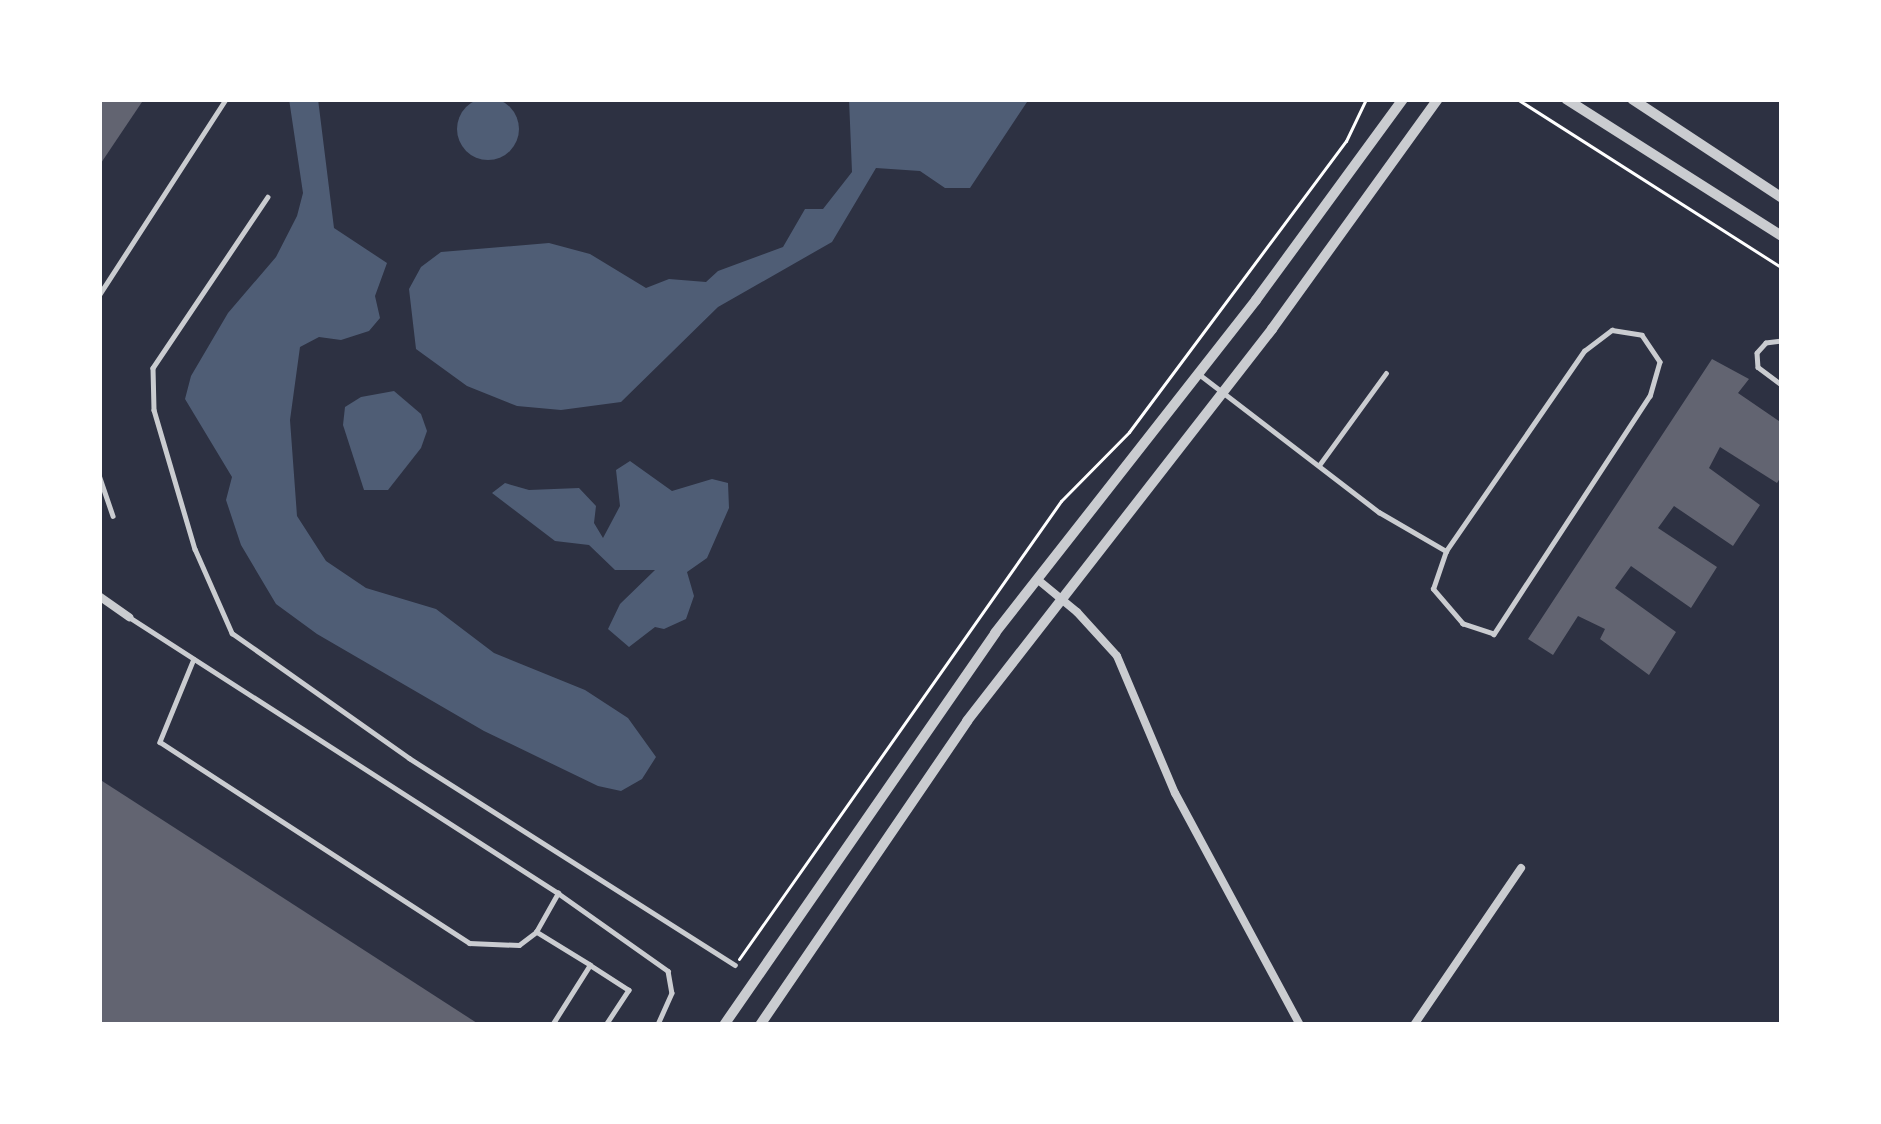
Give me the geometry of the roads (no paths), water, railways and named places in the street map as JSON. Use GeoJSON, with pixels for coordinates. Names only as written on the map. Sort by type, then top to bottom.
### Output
{"type":"FeatureCollection","features":[{"type":"Feature","properties":{"kind":"street"},"geometry":{"type":"LineString","coordinates":[[724,1025],[910,752],[1036,579],[1199,374],[1403,99]]}},
{"type":"Feature","properties":{"kind":"street"},"geometry":{"type":"LineString","coordinates":[[760,1025],[967,721],[1222,392],[1438,99]]}},
{"type":"Feature","properties":{"kind":"street"},"geometry":{"type":"LineString","coordinates":[[1566,99],[1782,236]]}},
{"type":"Feature","properties":{"kind":"street"},"geometry":{"type":"LineString","coordinates":[[1632,99],[1782,198]]}},
{"type":"Feature","properties":{"kind":"street"},"geometry":{"type":"LineString","coordinates":[[1036,579],[1117,656],[1175,794],[1300,1025]]}},
{"type":"Feature","properties":{"kind":"street"},"geometry":{"type":"LineString","coordinates":[[99,596],[129,616]]}},
{"type":"Feature","properties":{"kind":"street"},"geometry":{"type":"LineString","coordinates":[[1414,1025],[1521,868]]}},
{"type":"Feature","properties":{"kind":"lane"},"geometry":{"type":"LineString","coordinates":[[99,295],[226,99]]}},
{"type":"Feature","properties":{"kind":"lane"},"geometry":{"type":"LineString","coordinates":[[268,197],[153,368],[154,410],[183,509],[232,633],[409,758],[735,965]]}},
{"type":"Feature","properties":{"kind":"lane"},"geometry":{"type":"LineString","coordinates":[[1612,330],[1642,335],[1660,362],[1650,395],[1494,634],[1462,624],[1433,589],[1446,551],[1584,351],[1612,330]]}},
{"type":"Feature","properties":{"kind":"lane"},"geometry":{"type":"LineString","coordinates":[[1782,341],[1766,343],[1757,352],[1758,367],[1782,385]]}},
{"type":"Feature","properties":{"kind":"lane"},"geometry":{"type":"LineString","coordinates":[[1320,464],[1386,373]]}},
{"type":"Feature","properties":{"kind":"lane"},"geometry":{"type":"LineString","coordinates":[[1199,374],[1378,512],[1446,551]]}},
{"type":"Feature","properties":{"kind":"lane"},"geometry":{"type":"LineString","coordinates":[[99,476],[113,516]]}},
{"type":"Feature","properties":{"kind":"lane"},"geometry":{"type":"LineString","coordinates":[[129,616],[558,893],[668,971],[672,993],[658,1025]]}},
{"type":"Feature","properties":{"kind":"lane"},"geometry":{"type":"LineString","coordinates":[[194,659],[160,742],[470,943],[519,945],[536,932],[558,893]]}},
{"type":"Feature","properties":{"kind":"lane"},"geometry":{"type":"LineString","coordinates":[[536,932],[628,990],[606,1025]]}},
{"type":"Feature","properties":{"kind":"lane"},"geometry":{"type":"LineString","coordinates":[[552,1025],[590,965]]}},
{"type":"Feature","properties":{"kind":"water"},"geometry":{"type":"Polygon","coordinates":[[[488,98],[510,107],[519,129],[510,151],[488,160],[466,151],[457,129],[466,107],[488,98]]]}},
{"type":"Feature","properties":{"kind":"water"},"geometry":{"type":"Polygon","coordinates":[[[289,99],[318,99],[334,228],[387,263],[375,296],[380,318],[369,331],[341,340],[319,337],[300,347],[290,420],[297,516],[326,561],[366,588],[436,609],[494,653],[585,690],[628,718],[656,757],[642,779],[621,791],[598,786],[484,731],[317,634],[276,604],[241,545],[226,500],[232,477],[185,399],[191,376],[228,313],[276,257],[297,216],[303,193],[289,99]]]}},
{"type":"Feature","properties":{"kind":"water"},"geometry":{"type":"Polygon","coordinates":[[[849,99],[1029,99],[970,188],[945,188],[920,171],[876,168],[832,242],[718,307],[621,402],[561,410],[517,406],[467,386],[416,349],[409,289],[421,267],[441,252],[549,243],[590,254],[646,288],[669,279],[706,282],[718,271],[783,247],[805,209],[823,209],[852,172],[849,99]]]}},
{"type":"Feature","properties":{"kind":"water"},"geometry":{"type":"Polygon","coordinates":[[[394,391],[421,414],[427,431],[421,448],[388,490],[364,490],[343,425],[345,407],[361,397],[394,391]]]}},
{"type":"Feature","properties":{"kind":"water"},"geometry":{"type":"Polygon","coordinates":[[[630,461],[672,491],[712,479],[728,483],[729,508],[707,558],[687,572],[694,596],[686,619],[664,629],[655,627],[629,647],[608,629],[620,604],[655,570],[615,570],[589,545],[555,541],[492,493],[505,483],[529,490],[579,488],[596,506],[594,523],[603,538],[620,506],[616,470],[630,461]]]}}]}
